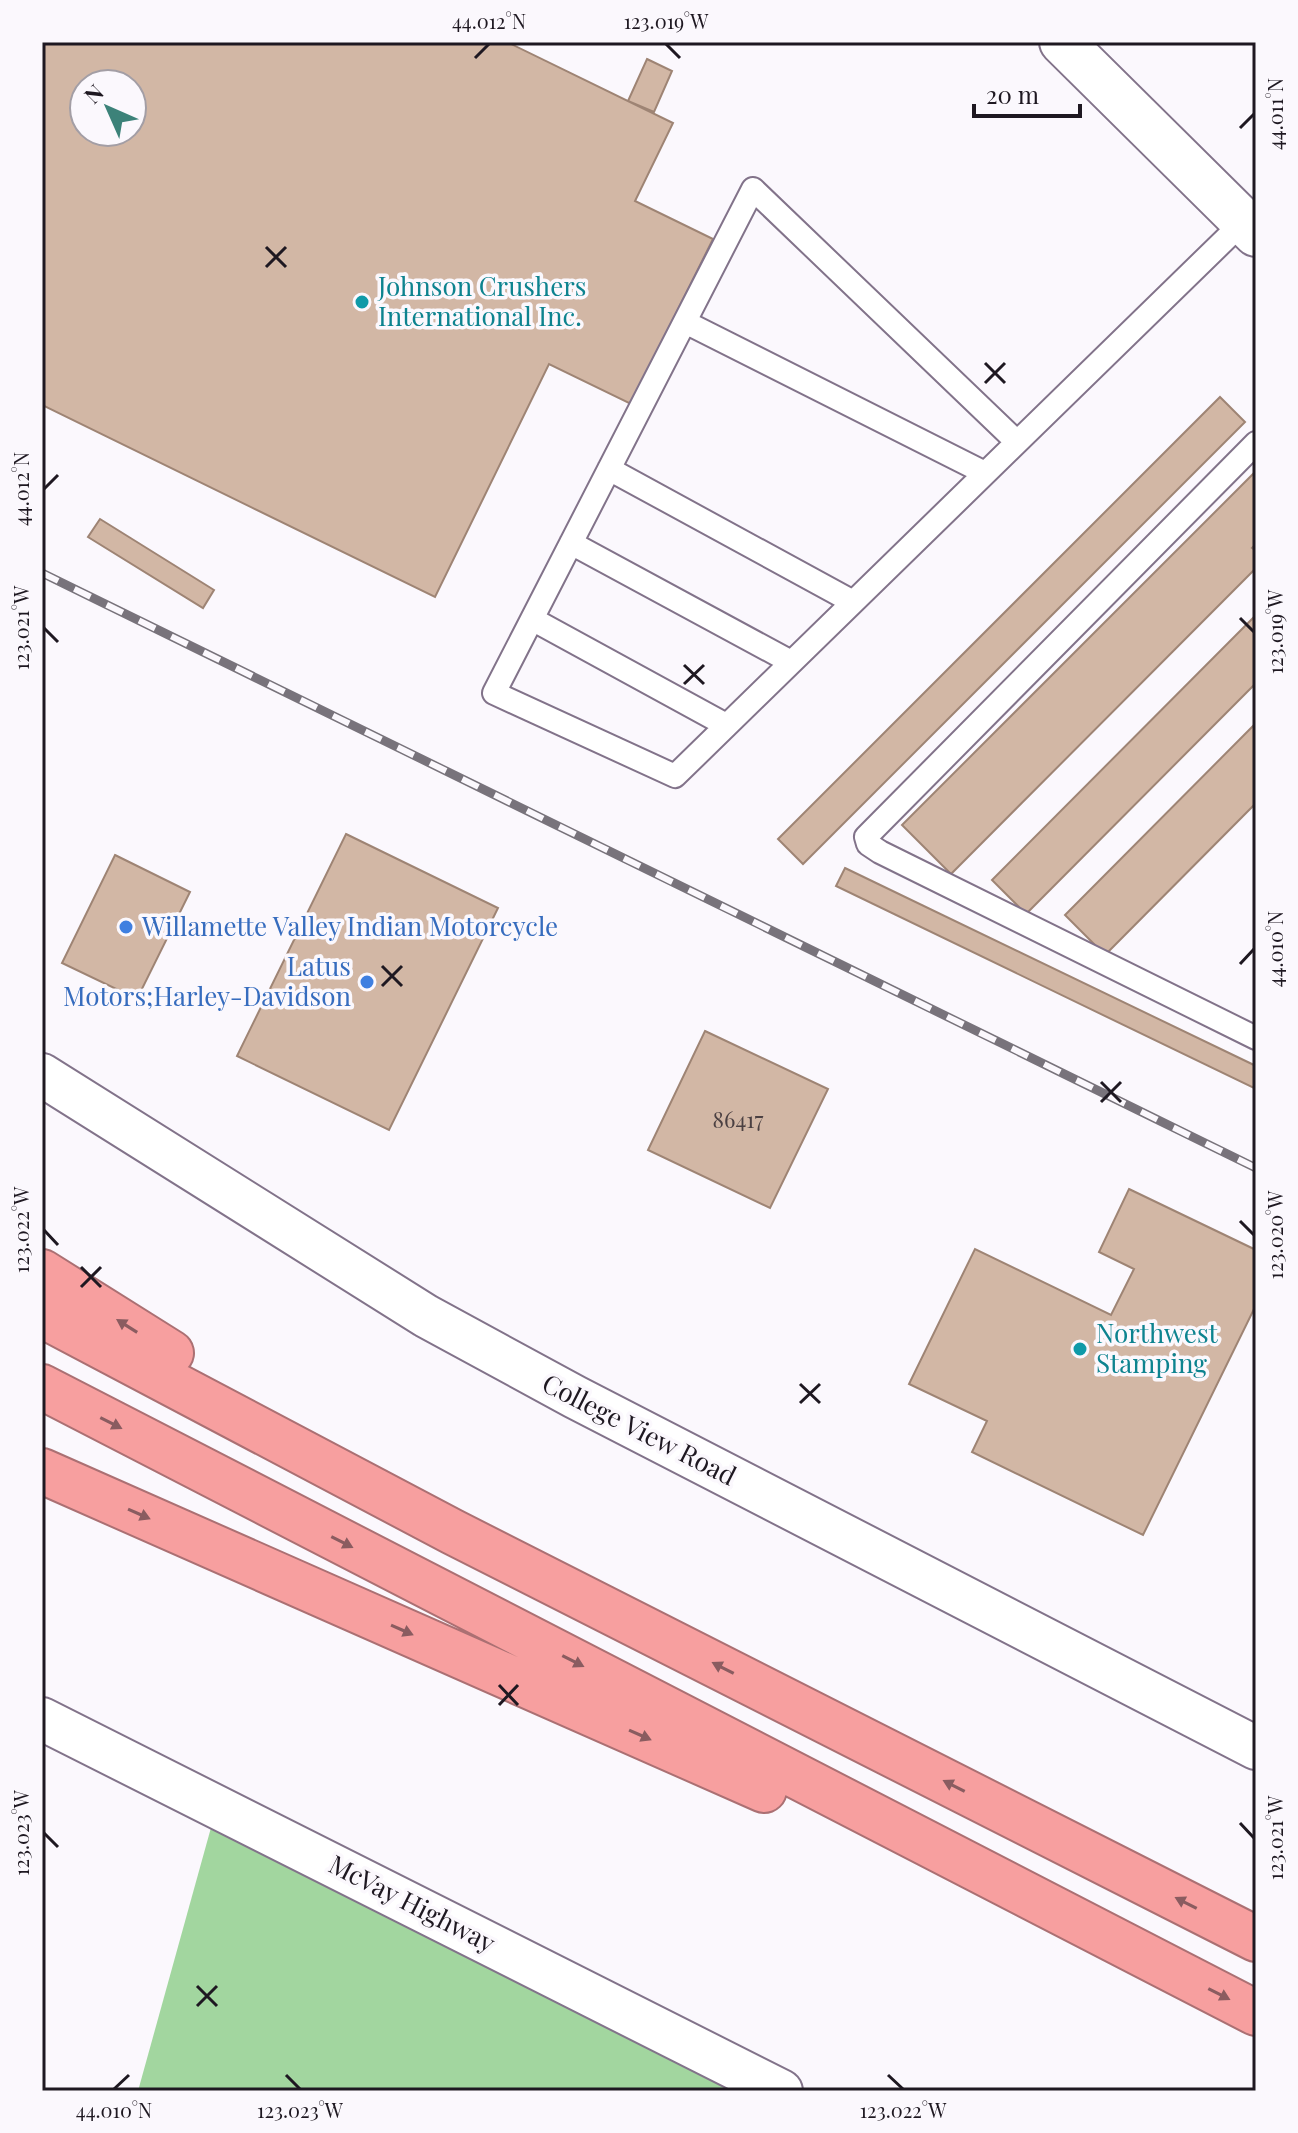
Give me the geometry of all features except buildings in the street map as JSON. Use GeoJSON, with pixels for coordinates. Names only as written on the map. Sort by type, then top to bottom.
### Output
{"type":"FeatureCollection","features":[{"type":"Feature","properties":{"kind":"highway"},"geometry":{"type":"LineString","coordinates":[[42,1272],[453,1532]]}},
{"type":"Feature","properties":{"kind":"highway"},"geometry":{"type":"LineString","coordinates":[[42,1315],[453,1532],[1256,1939]]}},
{"type":"Feature","properties":{"kind":"highway"},"geometry":{"type":"LineString","coordinates":[[42,1387],[1256,2013]]}},
{"type":"Feature","properties":{"kind":"highway"},"geometry":{"type":"LineString","coordinates":[[42,1471],[1181,1974]]}},
{"type":"Feature","properties":{"kind":"main road"},"geometry":{"type":"LineString","coordinates":[[1062,42],[1250,228]]}},
{"type":"Feature","properties":{"kind":"street","name":"College View Road"},"geometry":{"type":"LineString","coordinates":[[42,1075],[426,1316],[575,1397],[1256,1748]]}},
{"type":"Feature","properties":{"kind":"street","name":"McVay Highway"},"geometry":{"type":"LineString","coordinates":[[42,1719],[781,2091]]}},
{"type":"Feature","properties":{"kind":"lane"},"geometry":{"type":"LineString","coordinates":[[1017,442],[753,189],[494,693],[675,776],[1017,442],[1250,228]]}},
{"type":"Feature","properties":{"kind":"lane"},"geometry":{"type":"LineString","coordinates":[[685,322],[985,473]]}},
{"type":"Feature","properties":{"kind":"lane"},"geometry":{"type":"LineString","coordinates":[[1256,443],[866,837],[868,844],[880,852],[1256,1038]]}},
{"type":"Feature","properties":{"kind":"lane"},"geometry":{"type":"LineString","coordinates":[[609,469],[853,602]]}},
{"type":"Feature","properties":{"kind":"lane"},"geometry":{"type":"LineString","coordinates":[[571,543],[791,662]]}},
{"type":"Feature","properties":{"kind":"lane"},"geometry":{"type":"LineString","coordinates":[[532,619],[726,725]]}},
{"type":"Feature","properties":{"kind":"green space"},"geometry":{"type":"Polygon","coordinates":[[[217,1806],[776,2091],[138,2091],[217,1806]]]}},
{"type":"Feature","properties":{"kind":"railway"},"geometry":{"type":"LineString","coordinates":[[42,573],[1256,1168]]}},
{"type":"Feature","properties":{"kind":"place","name":"Johnson Crushers International Inc."},"geometry":{"type":"Point","coordinates":[362,302]}},
{"type":"Feature","properties":{"kind":"place","name":"Willamette Valley Indian Motorcycle"},"geometry":{"type":"Point","coordinates":[126,927]}},
{"type":"Feature","properties":{"kind":"place","name":"Latus Motors;Harley-Davidson"},"geometry":{"type":"Point","coordinates":[367,982]}},
{"type":"Feature","properties":{"kind":"place","name":"Northwest Stamping"},"geometry":{"type":"Point","coordinates":[1080,1349]}}]}
